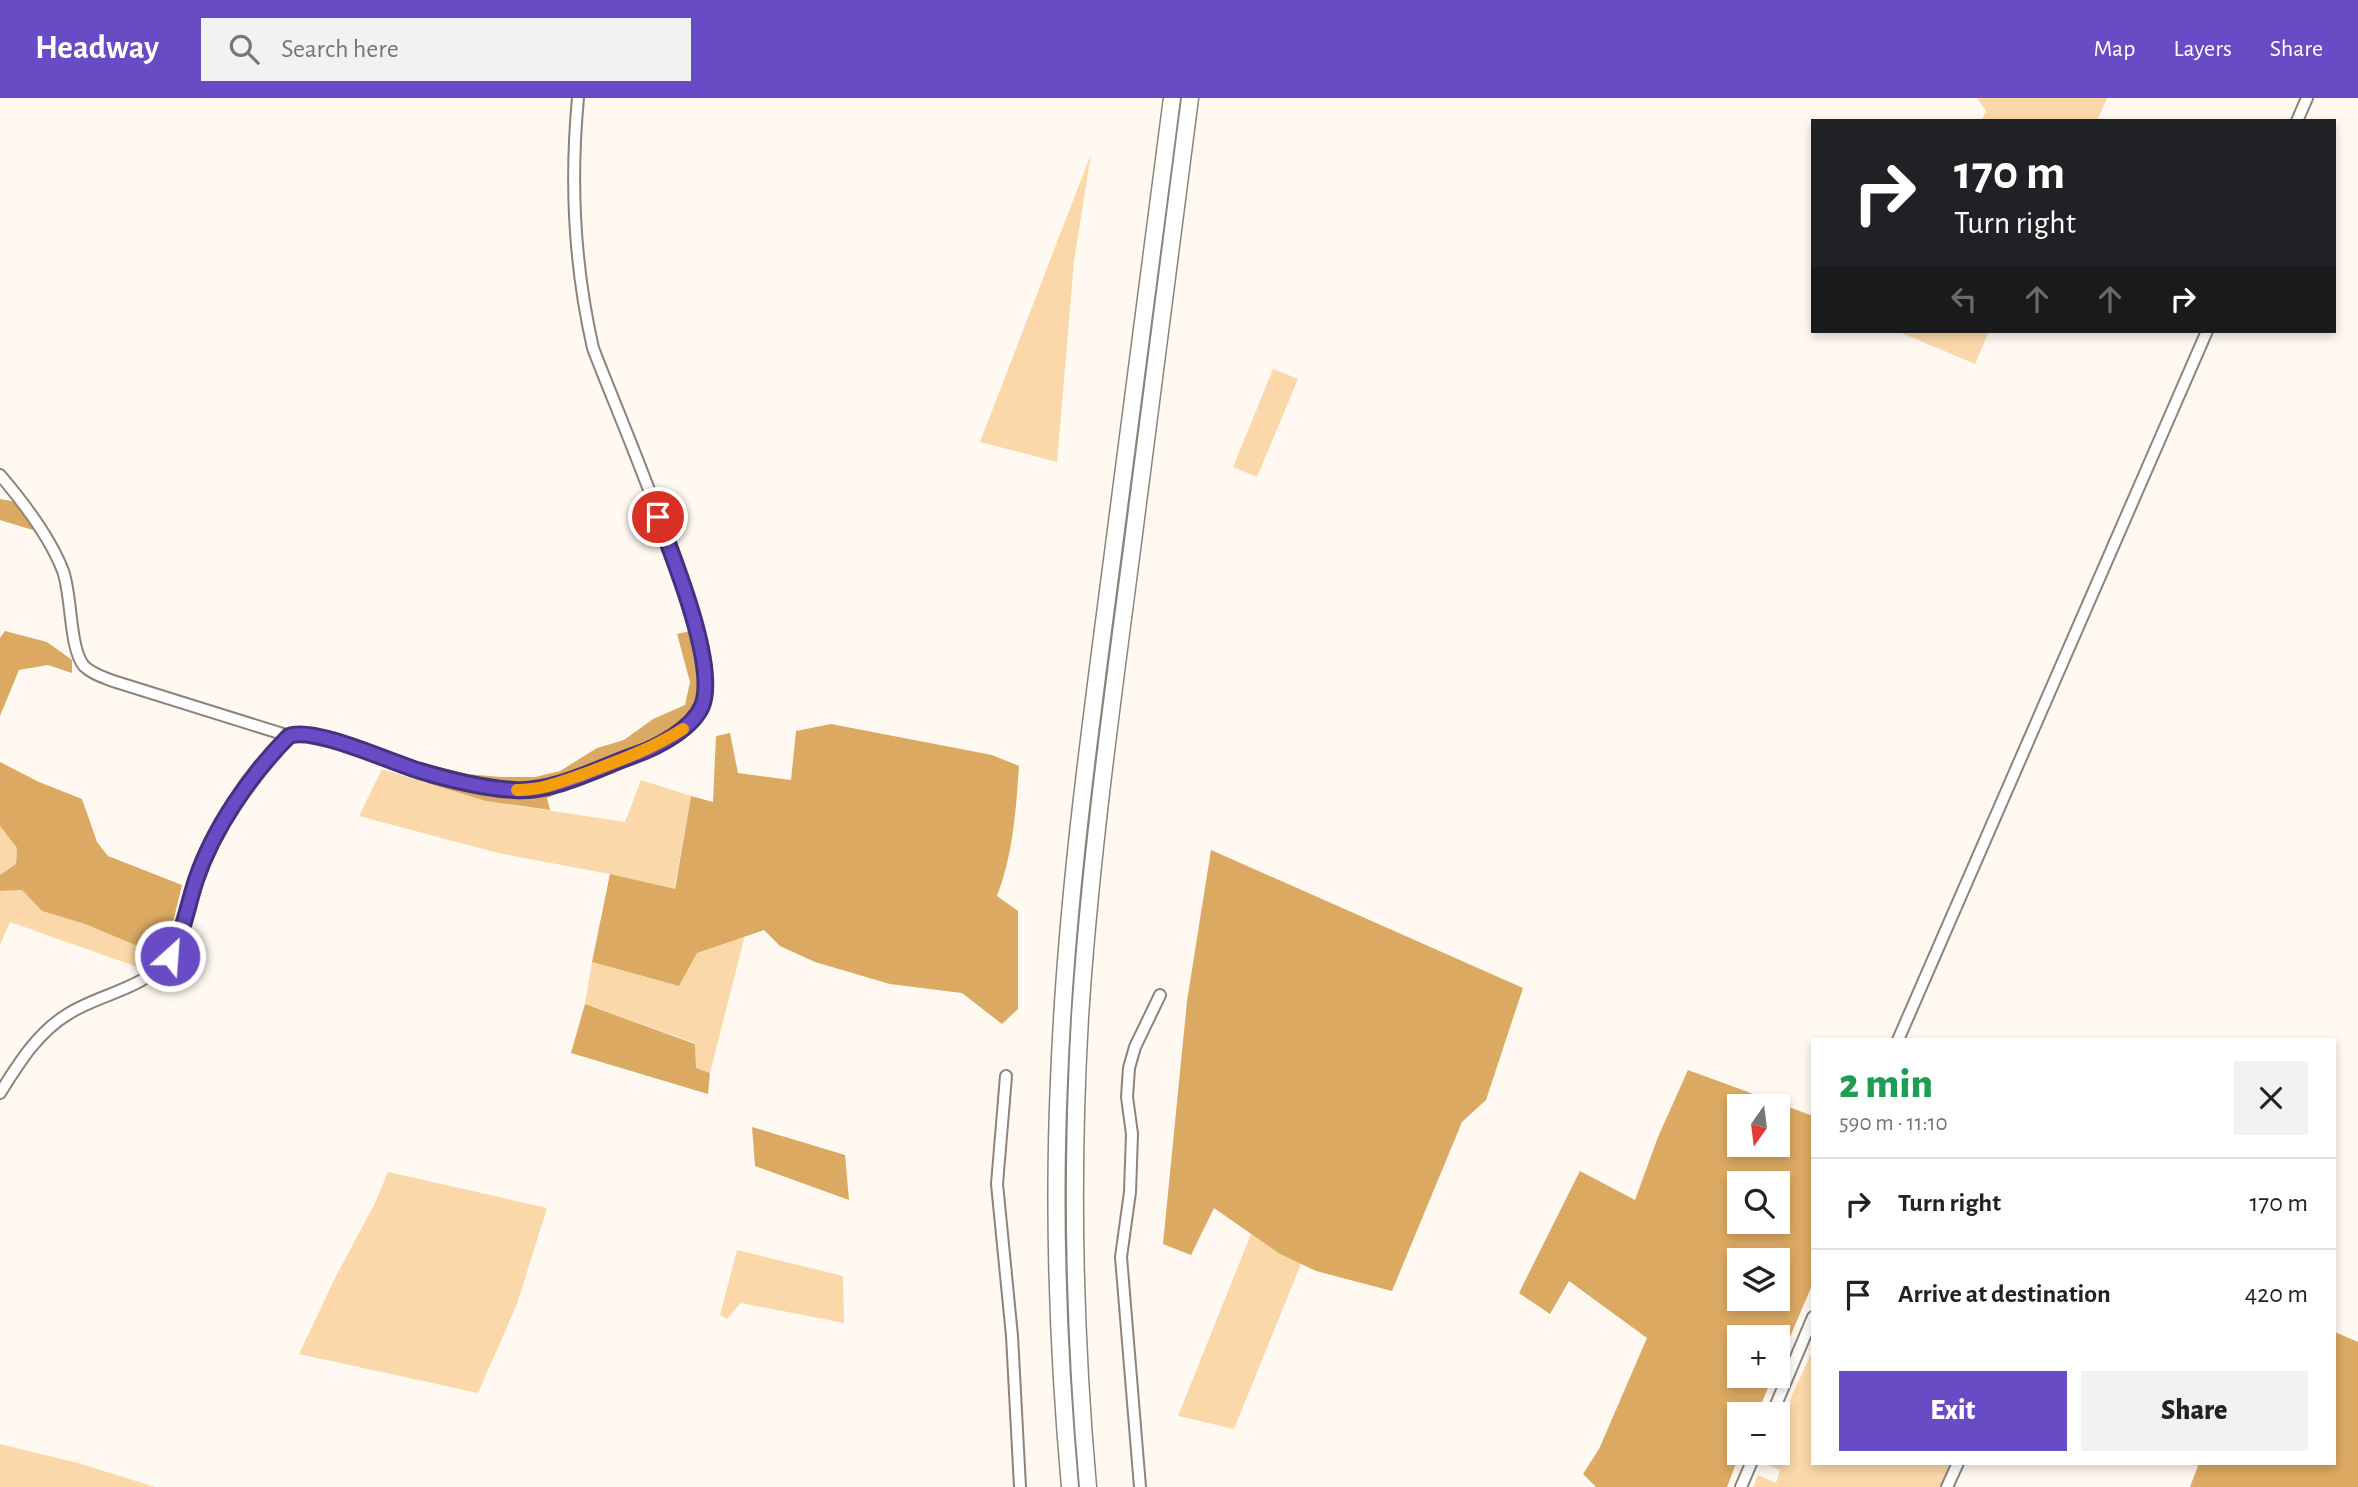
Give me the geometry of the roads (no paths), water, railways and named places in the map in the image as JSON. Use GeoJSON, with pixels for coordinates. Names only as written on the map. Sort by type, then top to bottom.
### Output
{"type":"FeatureCollection","features":[{"type":"Feature","properties":{"kind":"highway"},"geometry":{"type":"LineString","coordinates":[[1070,1487],[1061,1361],[1056,1212],[1059,1084],[1067,950],[1086,765],[1172,98]]}},
{"type":"Feature","properties":{"kind":"highway"},"geometry":{"type":"LineString","coordinates":[[1088,1487],[1079,1366],[1075,1237],[1077,1088],[1084,965],[1106,754],[1190,98]]}},
{"type":"Feature","properties":{"kind":"street"},"geometry":{"type":"LineString","coordinates":[[0,1093],[43,1033],[78,1008],[138,983],[158,970],[170,956],[179,940],[196,880],[215,838],[235,803],[289,736],[295,733],[318,736],[417,771],[457,781],[514,790],[535,790],[559,784],[657,745],[684,728],[703,705],[706,682],[690,606],[597,359],[587,320],[573,204],[574,135],[578,98]]}},
{"type":"Feature","properties":{"kind":"street"},"geometry":{"type":"LineString","coordinates":[[2298,119],[2307,98]]}},
{"type":"Feature","properties":{"kind":"street"},"geometry":{"type":"LineString","coordinates":[[1899,1038],[2206,333]]}},
{"type":"Feature","properties":{"kind":"street"},"geometry":{"type":"LineString","coordinates":[[0,475],[19,497],[53,548],[64,573],[73,632],[83,664],[94,674],[289,736]]}},
{"type":"Feature","properties":{"kind":"street"},"geometry":{"type":"LineString","coordinates":[[1140,1487],[1121,1257],[1130,1192],[1132,1134],[1127,1097],[1129,1068],[1135,1047],[1160,995]]}},
{"type":"Feature","properties":{"kind":"street"},"geometry":{"type":"LineString","coordinates":[[1006,1076],[997,1184],[1012,1336],[1020,1487]]}},
{"type":"Feature","properties":{"kind":"street"},"geometry":{"type":"LineString","coordinates":[[1777,1402],[1811,1322]]}},
{"type":"Feature","properties":{"kind":"street"},"geometry":{"type":"LineString","coordinates":[[1741,1487],[1750,1465]]}},
{"type":"Feature","properties":{"kind":"street"},"geometry":{"type":"LineString","coordinates":[[1947,1487],[1957,1465]]}}]}
